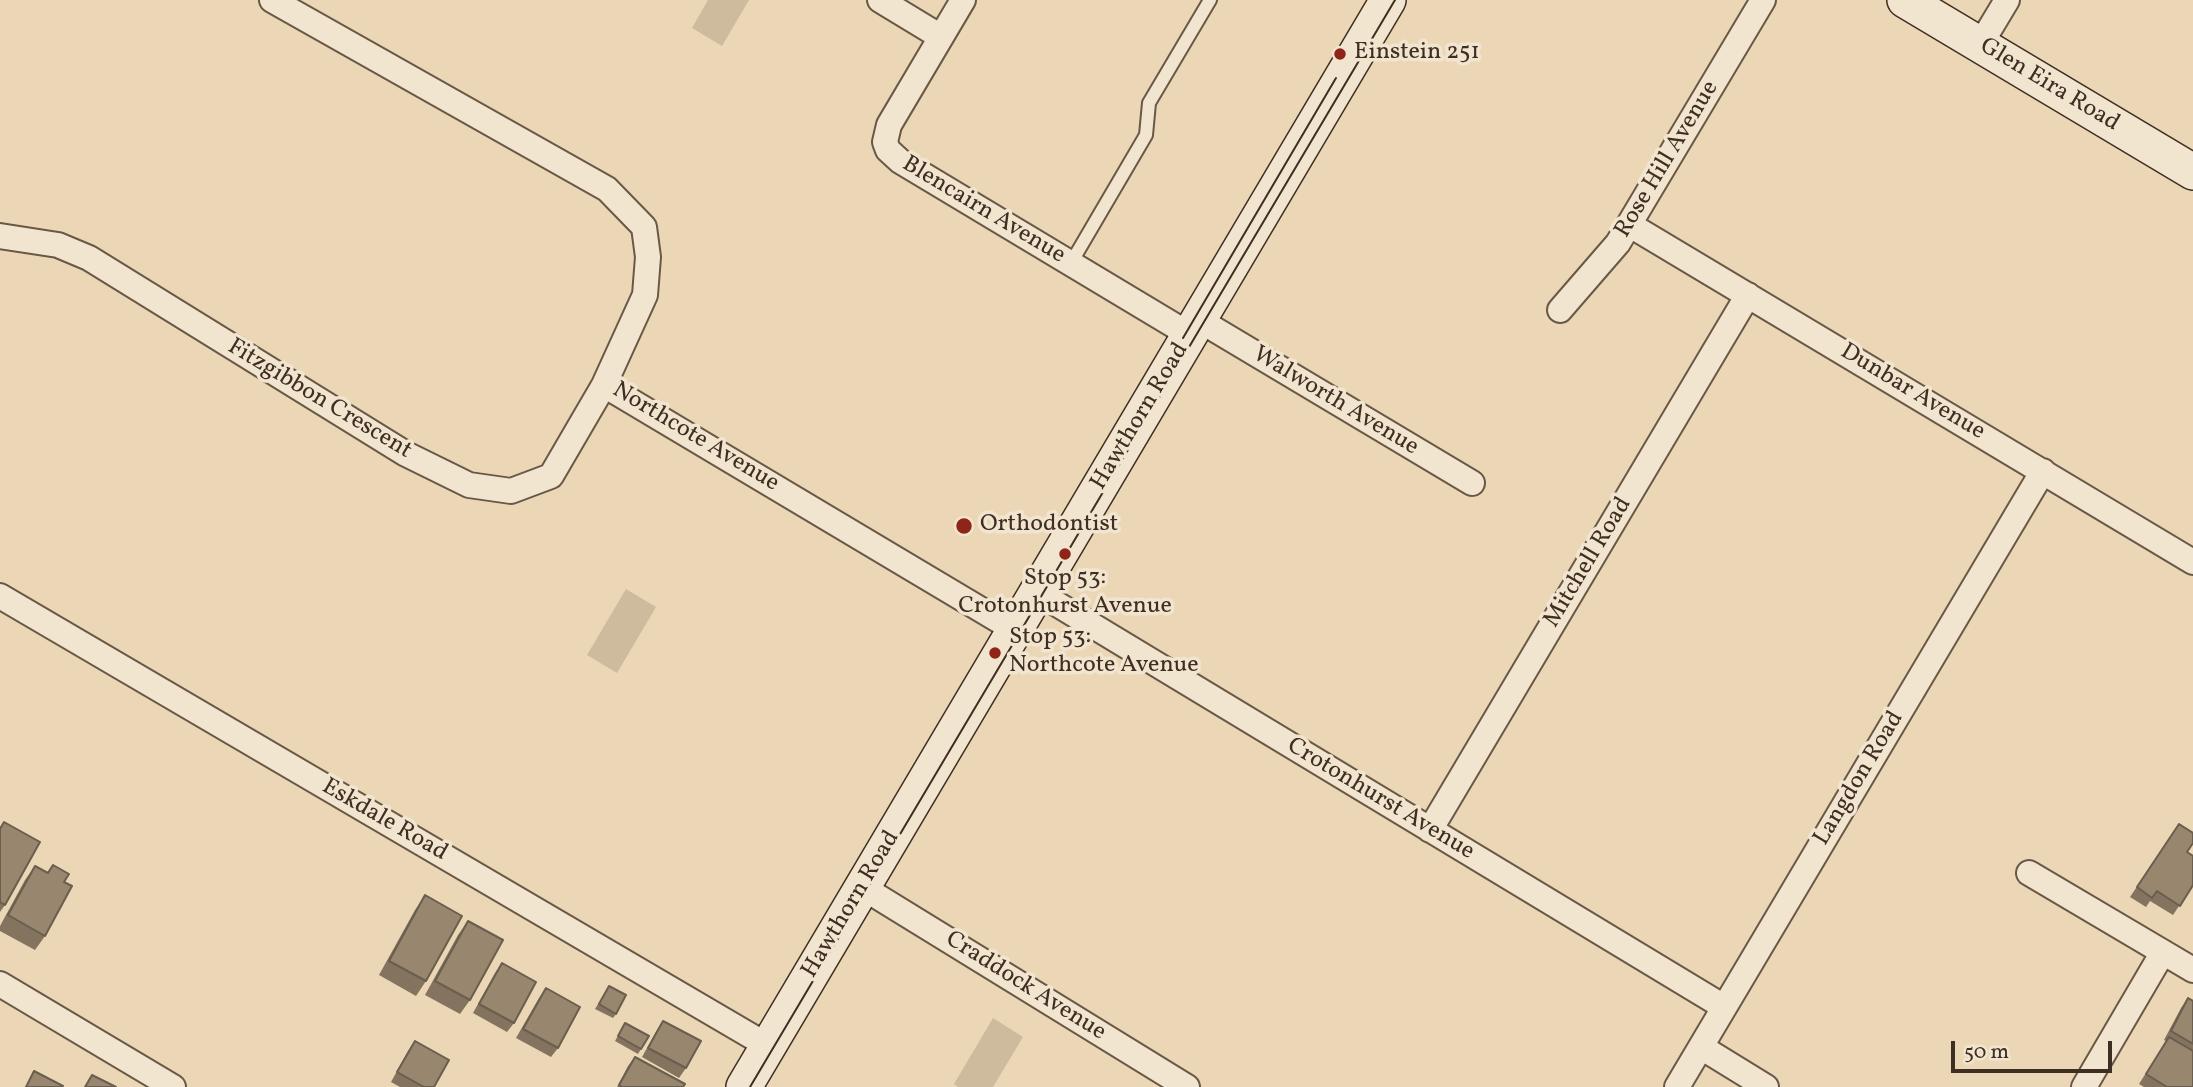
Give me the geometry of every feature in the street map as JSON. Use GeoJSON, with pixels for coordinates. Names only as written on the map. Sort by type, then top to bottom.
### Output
{"type":"FeatureCollection","features":[{"type":"Feature","properties":{"kind":"main road","name":"Hawthorn Road"},"geometry":{"type":"LineString","coordinates":[[744,1087],[1388,0]]}},
{"type":"Feature","properties":{"kind":"main road","name":"Glen Eira Road"},"geometry":{"type":"LineString","coordinates":[[1905,0],[2193,173]]}},
{"type":"Feature","properties":{"kind":"street","name":"Northcote Avenue"},"geometry":{"type":"LineString","coordinates":[[272,0],[607,189],[644,227],[648,257],[645,295],[604,385],[1015,629]]}},
{"type":"Feature","properties":{"kind":"street"},"geometry":{"type":"LineString","coordinates":[[880,0],[941,37],[963,0]]}},
{"type":"Feature","properties":{"kind":"street","name":"Rose Hill Avenue"},"geometry":{"type":"LineString","coordinates":[[1560,310],[1607,258],[1630,225],[1763,0]]}},
{"type":"Feature","properties":{"kind":"street"},"geometry":{"type":"LineString","coordinates":[[1980,45],[2007,0]]}},
{"type":"Feature","properties":{"kind":"street","name":"Blencairn Avenue"},"geometry":{"type":"LineString","coordinates":[[941,37],[889,125],[885,142],[888,150],[900,161],[1071,263],[1194,328]]}},
{"type":"Feature","properties":{"kind":"street","name":"Dunbar Avenue"},"geometry":{"type":"LineString","coordinates":[[1630,225],[2193,562]]}},
{"type":"Feature","properties":{"kind":"street","name":"Fitzgibbon Crescent"},"geometry":{"type":"LineString","coordinates":[[0,236],[58,245],[89,258],[405,454],[469,485],[511,491],[551,476],[604,385]]}},
{"type":"Feature","properties":{"kind":"street","name":"Mitchell Road"},"geometry":{"type":"LineString","coordinates":[[1430,831],[1748,295]]}},
{"type":"Feature","properties":{"kind":"street","name":"Walworth Avenue"},"geometry":{"type":"LineString","coordinates":[[1194,328],[1472,483]]}},
{"type":"Feature","properties":{"kind":"street","name":"Langdon Road"},"geometry":{"type":"LineString","coordinates":[[1677,1087],[2043,471]]}},
{"type":"Feature","properties":{"kind":"street","name":"Crotonhurst Avenue"},"geometry":{"type":"LineString","coordinates":[[1037,592],[1724,1007]]}},
{"type":"Feature","properties":{"kind":"street","name":"Eskdale Road"},"geometry":{"type":"LineString","coordinates":[[0,596],[768,1046]]}},
{"type":"Feature","properties":{"kind":"street"},"geometry":{"type":"LineString","coordinates":[[2029,873],[2193,970]]}},
{"type":"Feature","properties":{"kind":"street","name":"Craddock Avenue"},"geometry":{"type":"LineString","coordinates":[[862,887],[1187,1087]]}},
{"type":"Feature","properties":{"kind":"street"},"geometry":{"type":"LineString","coordinates":[[2084,1087],[2163,952]]}},
{"type":"Feature","properties":{"kind":"street"},"geometry":{"type":"LineString","coordinates":[[0,984],[173,1087]]}},
{"type":"Feature","properties":{"kind":"street"},"geometry":{"type":"LineString","coordinates":[[1701,1047],[1766,1087]]}},
{"type":"Feature","properties":{"kind":"lane"},"geometry":{"type":"LineString","coordinates":[[1071,263],[1146,135],[1149,103],[1210,0]]}},
{"type":"Feature","properties":{"kind":"shaded area"},"geometry":{"type":"Polygon","coordinates":[[[708,0],[749,0],[722,46],[692,28],[708,0]]]}},
{"type":"Feature","properties":{"kind":"shaded area"},"geometry":{"type":"Polygon","coordinates":[[[626,589],[656,607],[617,673],[587,655],[626,589]]]}},
{"type":"Feature","properties":{"kind":"shaded area"},"geometry":{"type":"Polygon","coordinates":[[[993,1018],[1023,1037],[993,1087],[958,1087],[954,1084],[993,1018]]]}},
{"type":"Feature","properties":{"kind":"building"},"geometry":{"type":"Polygon","coordinates":[[[4,822],[40,842],[5,905],[0,902],[0,829],[4,822]]]}},
{"type":"Feature","properties":{"kind":"building"},"geometry":{"type":"Polygon","coordinates":[[[2179,824],[2193,833],[2193,843],[2187,852],[2193,856],[2193,885],[2180,906],[2157,891],[2152,898],[2137,887],[2179,824]]]}},
{"type":"Feature","properties":{"kind":"building"},"geometry":{"type":"Polygon","coordinates":[[[53,865],[69,874],[64,882],[72,886],[45,936],[8,915],[35,866],[48,873],[53,865]]]}},
{"type":"Feature","properties":{"kind":"building"},"geometry":{"type":"Polygon","coordinates":[[[425,895],[462,916],[426,981],[389,961],[425,895]]]}},
{"type":"Feature","properties":{"kind":"building"},"geometry":{"type":"Polygon","coordinates":[[[468,921],[503,940],[470,1000],[435,981],[468,921]]]}},
{"type":"Feature","properties":{"kind":"building"},"geometry":{"type":"Polygon","coordinates":[[[502,963],[536,982],[514,1023],[479,1004],[502,963]]]}},
{"type":"Feature","properties":{"kind":"building"},"geometry":{"type":"Polygon","coordinates":[[[609,986],[626,995],[616,1014],[599,1004],[609,986]]]}},
{"type":"Feature","properties":{"kind":"building"},"geometry":{"type":"Polygon","coordinates":[[[546,988],[580,1007],[558,1048],[523,1029],[546,988]]]}},
{"type":"Feature","properties":{"kind":"building"},"geometry":{"type":"Polygon","coordinates":[[[2188,998],[2193,1001],[2193,1044],[2171,1031],[2188,998]]]}},
{"type":"Feature","properties":{"kind":"building"},"geometry":{"type":"Polygon","coordinates":[[[663,1021],[701,1041],[686,1068],[648,1048],[663,1021]]]}},
{"type":"Feature","properties":{"kind":"building"},"geometry":{"type":"Polygon","coordinates":[[[625,1023],[649,1036],[641,1049],[618,1036],[625,1023]]]}},
{"type":"Feature","properties":{"kind":"building"},"geometry":{"type":"Polygon","coordinates":[[[2169,1037],[2193,1051],[2193,1087],[2167,1087],[2146,1074],[2169,1037]]]}},
{"type":"Feature","properties":{"kind":"building"},"geometry":{"type":"Polygon","coordinates":[[[415,1041],[449,1060],[434,1087],[424,1087],[397,1072],[415,1041]]]}},
{"type":"Feature","properties":{"kind":"building"},"geometry":{"type":"Polygon","coordinates":[[[635,1057],[685,1084],[683,1087],[622,1087],[619,1085],[635,1057]]]}},
{"type":"Feature","properties":{"kind":"building"},"geometry":{"type":"Polygon","coordinates":[[[34,1071],[63,1086],[26,1087],[34,1071]]]}},
{"type":"Feature","properties":{"kind":"building"},"geometry":{"type":"Polygon","coordinates":[[[92,1075],[116,1087],[85,1087],[92,1075]]]}},
{"type":"Feature","properties":{"kind":"tram line"},"geometry":{"type":"LineString","coordinates":[[750,1087],[1395,0]]}},
{"type":"Feature","properties":{"kind":"tram line"},"geometry":{"type":"LineString","coordinates":[[1183,338],[1336,78]]}},
{"type":"Feature","properties":{"kind":"place","name":"Einstein 251"},"geometry":{"type":"Point","coordinates":[1340,54]}},
{"type":"Feature","properties":{"kind":"place","name":"Orthodontist"},"geometry":{"type":"Point","coordinates":[964,526]}},
{"type":"Feature","properties":{"kind":"place","name":"Stop 53: Crotonhurst Avenue"},"geometry":{"type":"Point","coordinates":[1065,554]}},
{"type":"Feature","properties":{"kind":"place","name":"Stop 53: Northcote Avenue"},"geometry":{"type":"Point","coordinates":[995,653]}}]}
